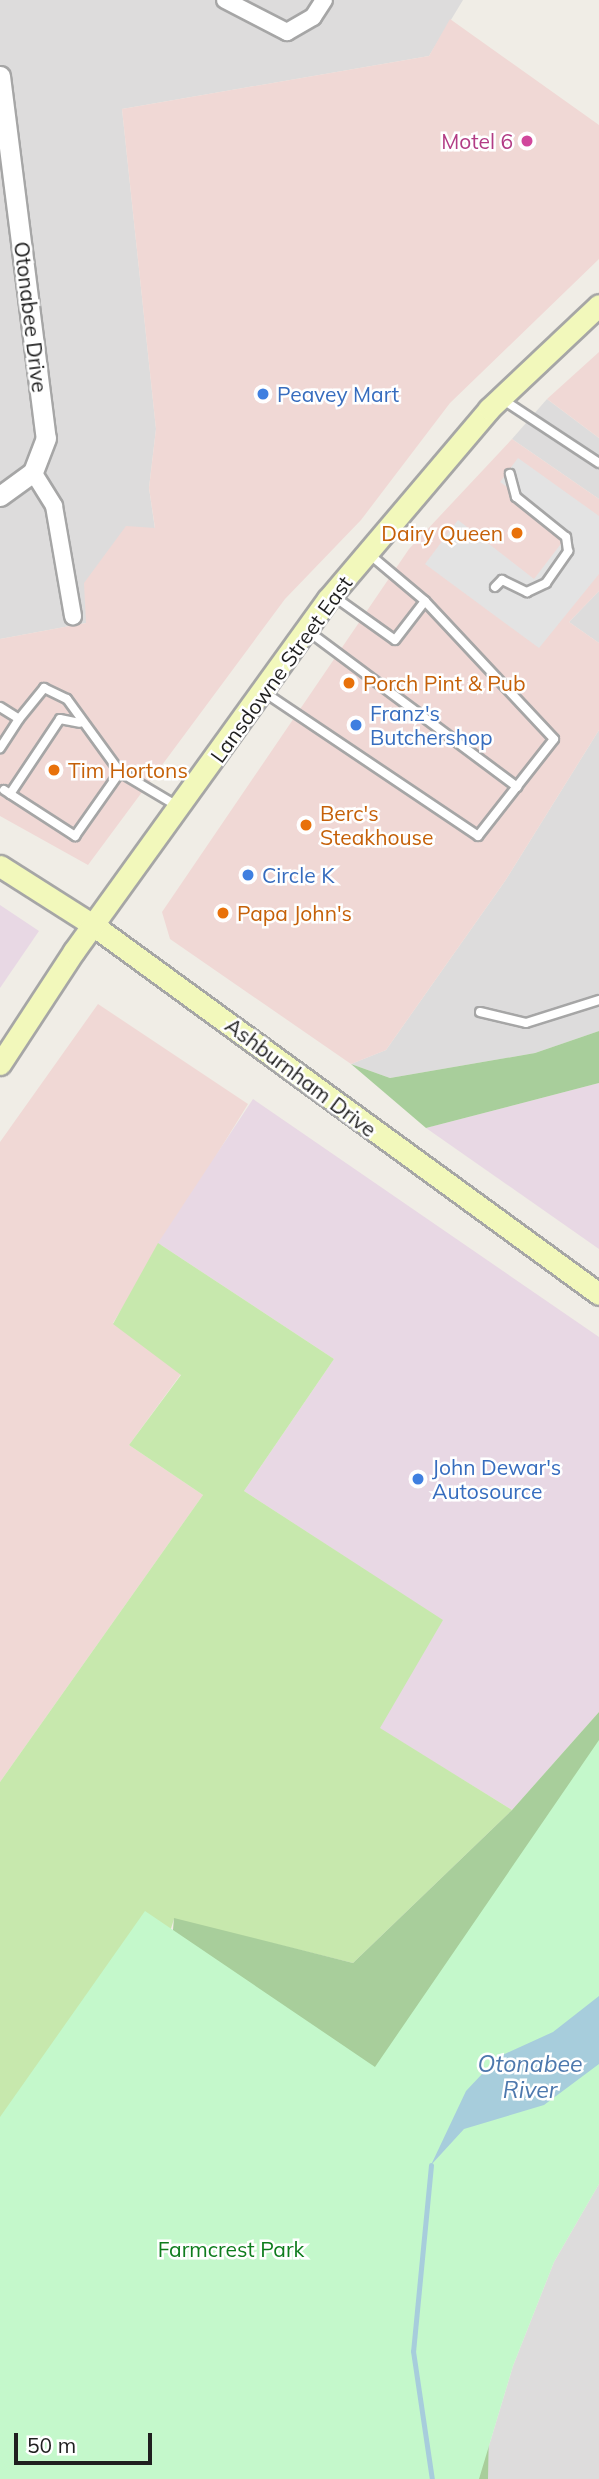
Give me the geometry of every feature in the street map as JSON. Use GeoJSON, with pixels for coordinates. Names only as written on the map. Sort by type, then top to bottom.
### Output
{"type":"FeatureCollection","features":[{"type":"Feature","properties":{"kind":"main road","name":"Lansdowne Street East"},"geometry":{"type":"LineString","coordinates":[[0,1064],[93,925],[181,808],[261,690],[331,595],[499,398],[599,305]]}},
{"type":"Feature","properties":{"kind":"main road","name":"Ashburnham Drive"},"geometry":{"type":"LineString","coordinates":[[0,866],[93,925],[599,1294]]}},
{"type":"Feature","properties":{"kind":"street"},"geometry":{"type":"LineString","coordinates":[[225,0],[287,32],[313,17],[324,0]]}},
{"type":"Feature","properties":{"kind":"street","name":"Otonabee Drive"},"geometry":{"type":"LineString","coordinates":[[0,76],[46,438],[33,472]]}},
{"type":"Feature","properties":{"kind":"street"},"geometry":{"type":"LineString","coordinates":[[0,496],[33,472],[54,506],[73,616]]}},
{"type":"Feature","properties":{"kind":"lane"},"geometry":{"type":"LineString","coordinates":[[499,398],[599,463]]}},
{"type":"Feature","properties":{"kind":"lane"},"geometry":{"type":"LineString","coordinates":[[495,587],[502,580],[527,592],[546,583],[568,551],[566,537],[516,497],[510,474]]}},
{"type":"Feature","properties":{"kind":"lane"},"geometry":{"type":"LineString","coordinates":[[261,690],[478,836],[517,787],[554,739],[425,601],[368,553]]}},
{"type":"Feature","properties":{"kind":"lane"},"geometry":{"type":"LineString","coordinates":[[331,595],[395,640],[425,601]]}},
{"type":"Feature","properties":{"kind":"lane"},"geometry":{"type":"LineString","coordinates":[[306,629],[517,787]]}},
{"type":"Feature","properties":{"kind":"lane"},"geometry":{"type":"LineString","coordinates":[[0,748],[44,688],[67,699],[80,723],[120,772],[181,808]]}},
{"type":"Feature","properties":{"kind":"lane"},"geometry":{"type":"LineString","coordinates":[[0,707],[19,719]]}},
{"type":"Feature","properties":{"kind":"lane"},"geometry":{"type":"LineString","coordinates":[[80,723],[60,719],[4,791],[75,836],[120,772]]}},
{"type":"Feature","properties":{"kind":"lane"},"geometry":{"type":"LineString","coordinates":[[480,1012],[526,1024],[599,1000]]}},
{"type":"Feature","properties":{"kind":"shaded area"},"geometry":{"type":"Polygon","coordinates":[[[0,0],[463,0],[429,56],[122,109],[156,429],[149,488],[155,529],[86,623],[0,639],[0,0]]]}},
{"type":"Feature","properties":{"kind":"shaded area"},"geometry":{"type":"Polygon","coordinates":[[[450,19],[599,125],[599,259],[450,403],[361,520],[285,599],[88,865],[0,816],[0,639],[86,623],[84,583],[126,526],[155,528],[149,488],[156,429],[122,109],[429,56],[450,19]]]}},
{"type":"Feature","properties":{"kind":"shaded area"},"geometry":{"type":"Polygon","coordinates":[[[599,352],[599,438],[547,399],[599,352]]]}},
{"type":"Feature","properties":{"kind":"shaded area"},"geometry":{"type":"Polygon","coordinates":[[[547,399],[599,438],[599,499],[512,439],[547,399]]]}},
{"type":"Feature","properties":{"kind":"shaded area"},"geometry":{"type":"Polygon","coordinates":[[[512,439],[599,499],[599,591],[569,622],[599,643],[599,730],[505,881],[386,1050],[351,1064],[170,939],[162,912],[409,549],[512,439]]]}},
{"type":"Feature","properties":{"kind":"shaded area"},"geometry":{"type":"Polygon","coordinates":[[[518,458],[599,516],[599,574],[539,648],[425,564],[458,520],[534,579],[570,532],[500,482],[518,458]]]}},
{"type":"Feature","properties":{"kind":"shaded area"},"geometry":{"type":"Polygon","coordinates":[[[599,591],[599,643],[569,622],[599,591]]]}},
{"type":"Feature","properties":{"kind":"shaded area"},"geometry":{"type":"Polygon","coordinates":[[[599,730],[599,1031],[535,1053],[390,1078],[351,1064],[386,1050],[505,881],[599,730]]]}},
{"type":"Feature","properties":{"kind":"shaded area"},"geometry":{"type":"Polygon","coordinates":[[[0,905],[39,931],[0,988],[0,905]]]}},
{"type":"Feature","properties":{"kind":"shaded area"},"geometry":{"type":"Polygon","coordinates":[[[98,1004],[248,1104],[113,1323],[181,1374],[129,1445],[203,1495],[0,1782],[0,1142],[98,1004]]]}},
{"type":"Feature","properties":{"kind":"shaded area"},"geometry":{"type":"Polygon","coordinates":[[[599,1083],[599,1249],[426,1128],[599,1083]]]}},
{"type":"Feature","properties":{"kind":"shaded area"},"geometry":{"type":"Polygon","coordinates":[[[253,1099],[599,1337],[599,1712],[512,1810],[379,1728],[442,1620],[244,1491],[334,1359],[158,1243],[253,1099]]]}},
{"type":"Feature","properties":{"kind":"shaded area"},"geometry":{"type":"Polygon","coordinates":[[[599,2184],[599,2479],[479,2479],[513,2366],[554,2262],[599,2184]]]}},
{"type":"Feature","properties":{"kind":"green space"},"geometry":{"type":"Polygon","coordinates":[[[599,1031],[599,1083],[426,1128],[351,1064],[390,1078],[535,1053],[599,1031]]]}},
{"type":"Feature","properties":{"kind":"green space"},"geometry":{"type":"Polygon","coordinates":[[[158,1243],[334,1359],[244,1491],[443,1620],[380,1728],[512,1810],[353,1963],[174,1919],[167,1941],[0,2176],[0,1782],[203,1495],[129,1445],[181,1375],[113,1324],[158,1243]]]}},
{"type":"Feature","properties":{"kind":"green space","name":"Farmcrest Park"},"geometry":{"type":"Polygon","coordinates":[[[599,1712],[599,1996],[489,2427],[488,2479],[127,2479],[174,1918],[353,1963],[512,1810],[599,1712]]]}},
{"type":"Feature","properties":{"kind":"green space","name":"Farmcrest Park"},"geometry":{"type":"Polygon","coordinates":[[[599,1740],[599,2184],[554,2262],[513,2366],[479,2479],[0,2479],[0,2117],[145,1911],[375,2067],[599,1740]]]}},
{"type":"Feature","properties":{"kind":"water","name":"Otonabee River"},"geometry":{"type":"Polygon","coordinates":[[[599,1996],[599,2064],[544,2105],[464,2129],[431,2165],[466,2091],[498,2057],[553,2032],[599,1996]]]}},
{"type":"Feature","properties":{"kind":"waterway"},"geometry":{"type":"LineString","coordinates":[[431,2165],[413,2351],[432,2479]]}},
{"type":"Feature","properties":{"kind":"place","name":"Motel 6"},"geometry":{"type":"Point","coordinates":[527,141]}},
{"type":"Feature","properties":{"kind":"place","name":"Peavey Mart"},"geometry":{"type":"Point","coordinates":[263,394]}},
{"type":"Feature","properties":{"kind":"place","name":"Dairy Queen"},"geometry":{"type":"Point","coordinates":[517,533]}},
{"type":"Feature","properties":{"kind":"place","name":"Porch Pint & Pub"},"geometry":{"type":"Point","coordinates":[349,683]}},
{"type":"Feature","properties":{"kind":"place","name":"Franz's Butchershop"},"geometry":{"type":"Point","coordinates":[356,725]}},
{"type":"Feature","properties":{"kind":"place","name":"Tim Hortons"},"geometry":{"type":"Point","coordinates":[54,770]}},
{"type":"Feature","properties":{"kind":"place","name":"Berc's Steakhouse"},"geometry":{"type":"Point","coordinates":[306,825]}},
{"type":"Feature","properties":{"kind":"place","name":"Circle K"},"geometry":{"type":"Point","coordinates":[248,875]}},
{"type":"Feature","properties":{"kind":"place","name":"Papa John's"},"geometry":{"type":"Point","coordinates":[223,913]}},
{"type":"Feature","properties":{"kind":"place","name":"John Dewar's Autosource"},"geometry":{"type":"Point","coordinates":[418,1479]}}]}
